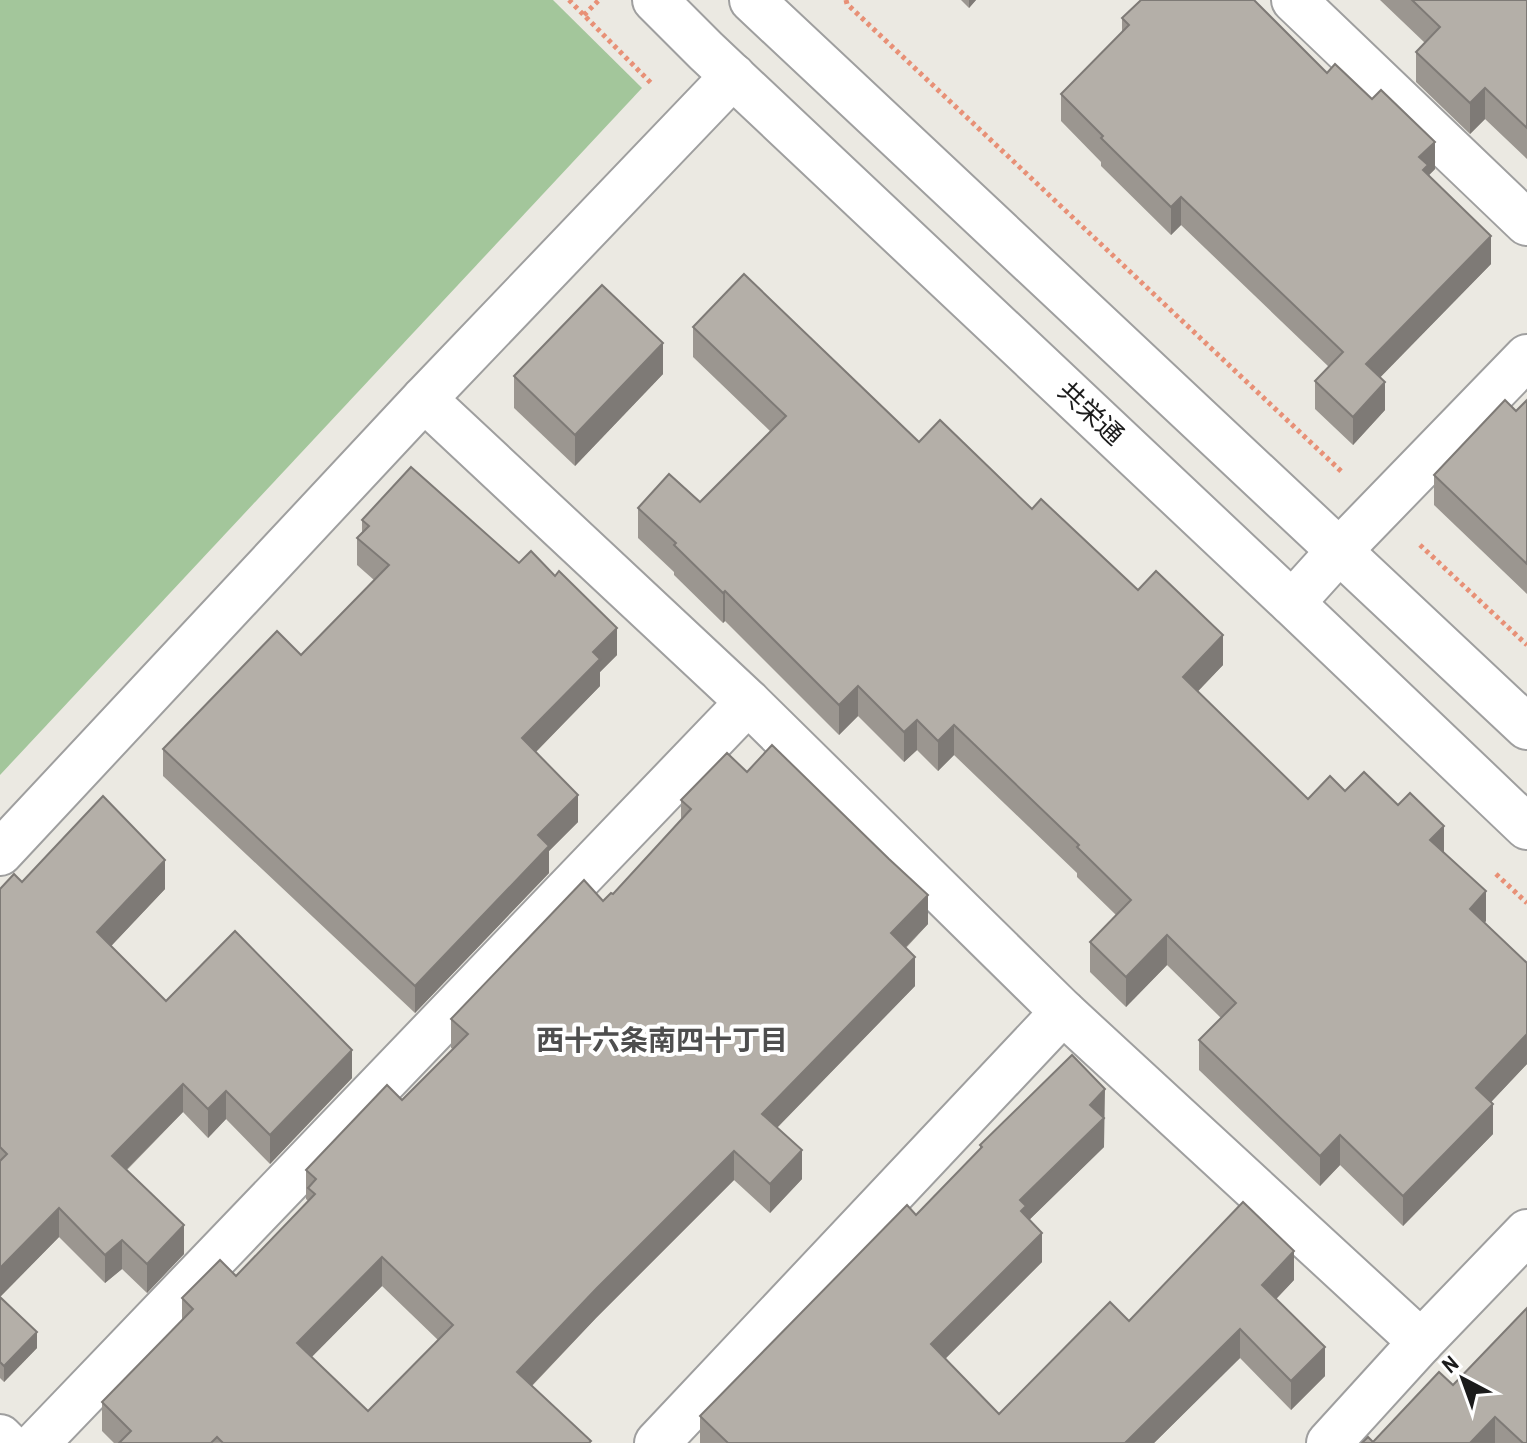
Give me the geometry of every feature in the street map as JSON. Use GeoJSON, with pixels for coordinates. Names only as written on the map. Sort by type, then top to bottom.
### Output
{"type":"FeatureCollection","features":[{"type":"Feature","properties":{"kind":"street","name":"共栄通"},"geometry":{"type":"LineString","coordinates":[[655,0],[1527,827]]}},
{"type":"Feature","properties":{"kind":"street"},"geometry":{"type":"LineString","coordinates":[[0,853],[424,399],[719,63],[754,0],[1527,727]]}},
{"type":"Feature","properties":{"kind":"street"},"geometry":{"type":"LineString","coordinates":[[1312,6],[1527,223]]}},
{"type":"Feature","properties":{"kind":"street"},"geometry":{"type":"LineString","coordinates":[[1292,603],[1527,357]]}},
{"type":"Feature","properties":{"kind":"street"},"geometry":{"type":"LineString","coordinates":[[424,399],[748,702],[1063,1012],[1421,1342]]}},
{"type":"Feature","properties":{"kind":"street"},"geometry":{"type":"LineString","coordinates":[[37,1443],[748,702]]}},
{"type":"Feature","properties":{"kind":"street"},"geometry":{"type":"LineString","coordinates":[[657,1443],[1063,1012]]}},
{"type":"Feature","properties":{"kind":"street"},"geometry":{"type":"LineString","coordinates":[[1329,1443],[1527,1232]]}},
{"type":"Feature","properties":{"kind":"street"},"geometry":{"type":"LineString","coordinates":[[0,1437],[6,1443]]}},
{"type":"Feature","properties":{"kind":"path"},"geometry":{"type":"LineString","coordinates":[[584,15],[599,0]]}},
{"type":"Feature","properties":{"kind":"path"},"geometry":{"type":"LineString","coordinates":[[846,0],[1527,645]]}},
{"type":"Feature","properties":{"kind":"green space"},"geometry":{"type":"Polygon","coordinates":[[[0,0],[553,0],[642,88],[0,775],[0,0]]]}},
{"type":"Feature","properties":{"kind":"building"},"geometry":{"type":"Polygon","coordinates":[[[1141,0],[1254,0],[1327,73],[1335,64],[1372,99],[1381,90],[1435,142],[1419,157],[1428,165],[1423,170],[1491,236],[1366,364],[1385,382],[1353,417],[1315,381],[1343,352],[1181,197],[1171,207],[1061,94],[1129,25],[1122,18],[1141,0]]]}},
{"type":"Feature","properties":{"kind":"building"},"geometry":{"type":"Polygon","coordinates":[[[1412,0],[1527,0],[1527,128],[1485,88],[1470,103],[1416,52],[1440,27],[1412,0]]]}},
{"type":"Feature","properties":{"kind":"building"},"geometry":{"type":"Polygon","coordinates":[[[744,274],[919,442],[940,420],[1032,509],[1041,499],[1138,590],[1156,571],[1223,635],[1183,677],[1308,799],[1330,776],[1345,791],[1364,772],[1398,805],[1410,793],[1444,826],[1430,840],[1486,891],[1470,909],[1527,963],[1527,1034],[1476,1088],[1493,1104],[1403,1196],[1340,1135],[1320,1156],[1199,1040],[1236,1003],[1167,935],[1126,977],[1090,942],[1131,900],[1077,847],[1079,845],[954,725],[938,741],[917,720],[904,732],[858,686],[839,705],[638,508],[669,474],[700,502],[786,416],[693,327],[744,274]]]}},
{"type":"Feature","properties":{"kind":"building"},"geometry":{"type":"Polygon","coordinates":[[[602,285],[663,343],[575,435],[514,376],[602,285]]]}},
{"type":"Feature","properties":{"kind":"building"},"geometry":{"type":"Polygon","coordinates":[[[1505,400],[1516,411],[1527,400],[1527,564],[1434,475],[1505,400]]]}},
{"type":"Feature","properties":{"kind":"building"},"geometry":{"type":"Polygon","coordinates":[[[411,467],[519,563],[531,551],[555,576],[559,571],[617,628],[593,652],[600,659],[522,738],[578,795],[538,835],[549,846],[415,986],[163,749],[277,631],[301,655],[389,565],[357,538],[369,526],[362,520],[411,467]]]}},
{"type":"Feature","properties":{"kind":"building"},"geometry":{"type":"Polygon","coordinates":[[[772,745],[928,895],[891,933],[915,957],[762,1114],[802,1150],[770,1184],[734,1151],[517,1372],[591,1441],[223,1443],[217,1437],[211,1443],[119,1443],[131,1431],[102,1402],[193,1309],[182,1298],[220,1260],[236,1276],[315,1194],[308,1188],[316,1179],[306,1170],[387,1085],[402,1100],[468,1034],[451,1019],[584,880],[603,901],[691,809],[681,800],[727,753],[747,772],[772,745]],[[382,1257],[297,1343],[368,1411],[453,1325],[382,1257]]]}},
{"type":"Feature","properties":{"kind":"building"},"geometry":{"type":"Polygon","coordinates":[[[103,796],[165,860],[97,932],[166,1001],[235,931],[352,1050],[270,1135],[226,1091],[208,1109],[183,1084],[112,1156],[184,1225],[147,1264],[122,1240],[105,1255],[59,1208],[0,1268],[0,1161],[7,1154],[0,1147],[0,889],[14,874],[22,882],[103,796]]]}},
{"type":"Feature","properties":{"kind":"building"},"geometry":{"type":"Polygon","coordinates":[[[1072,1055],[1105,1089],[1090,1105],[1104,1118],[1020,1200],[1026,1206],[1021,1211],[1042,1233],[931,1344],[999,1414],[1110,1302],[1129,1321],[1243,1202],[1294,1251],[1262,1285],[1325,1347],[1291,1381],[1240,1329],[1125,1443],[728,1443],[700,1416],[907,1205],[916,1215],[982,1147],[980,1145],[1072,1055]]]}},
{"type":"Feature","properties":{"kind":"building"},"geometry":{"type":"Polygon","coordinates":[[[0,1297],[37,1332],[4,1366],[0,1362],[0,1297]]]}},
{"type":"Feature","properties":{"kind":"building"},"geometry":{"type":"Polygon","coordinates":[[[1527,1308],[1527,1443],[1523,1443],[1495,1417],[1470,1443],[1362,1443],[1368,1437],[1373,1442],[1439,1372],[1453,1385],[1527,1308]]]}},
{"type":"Feature","properties":{"kind":"district","name":"西十六条南四十丁目"},"geometry":{"type":"Point","coordinates":[662,1040]}}]}
